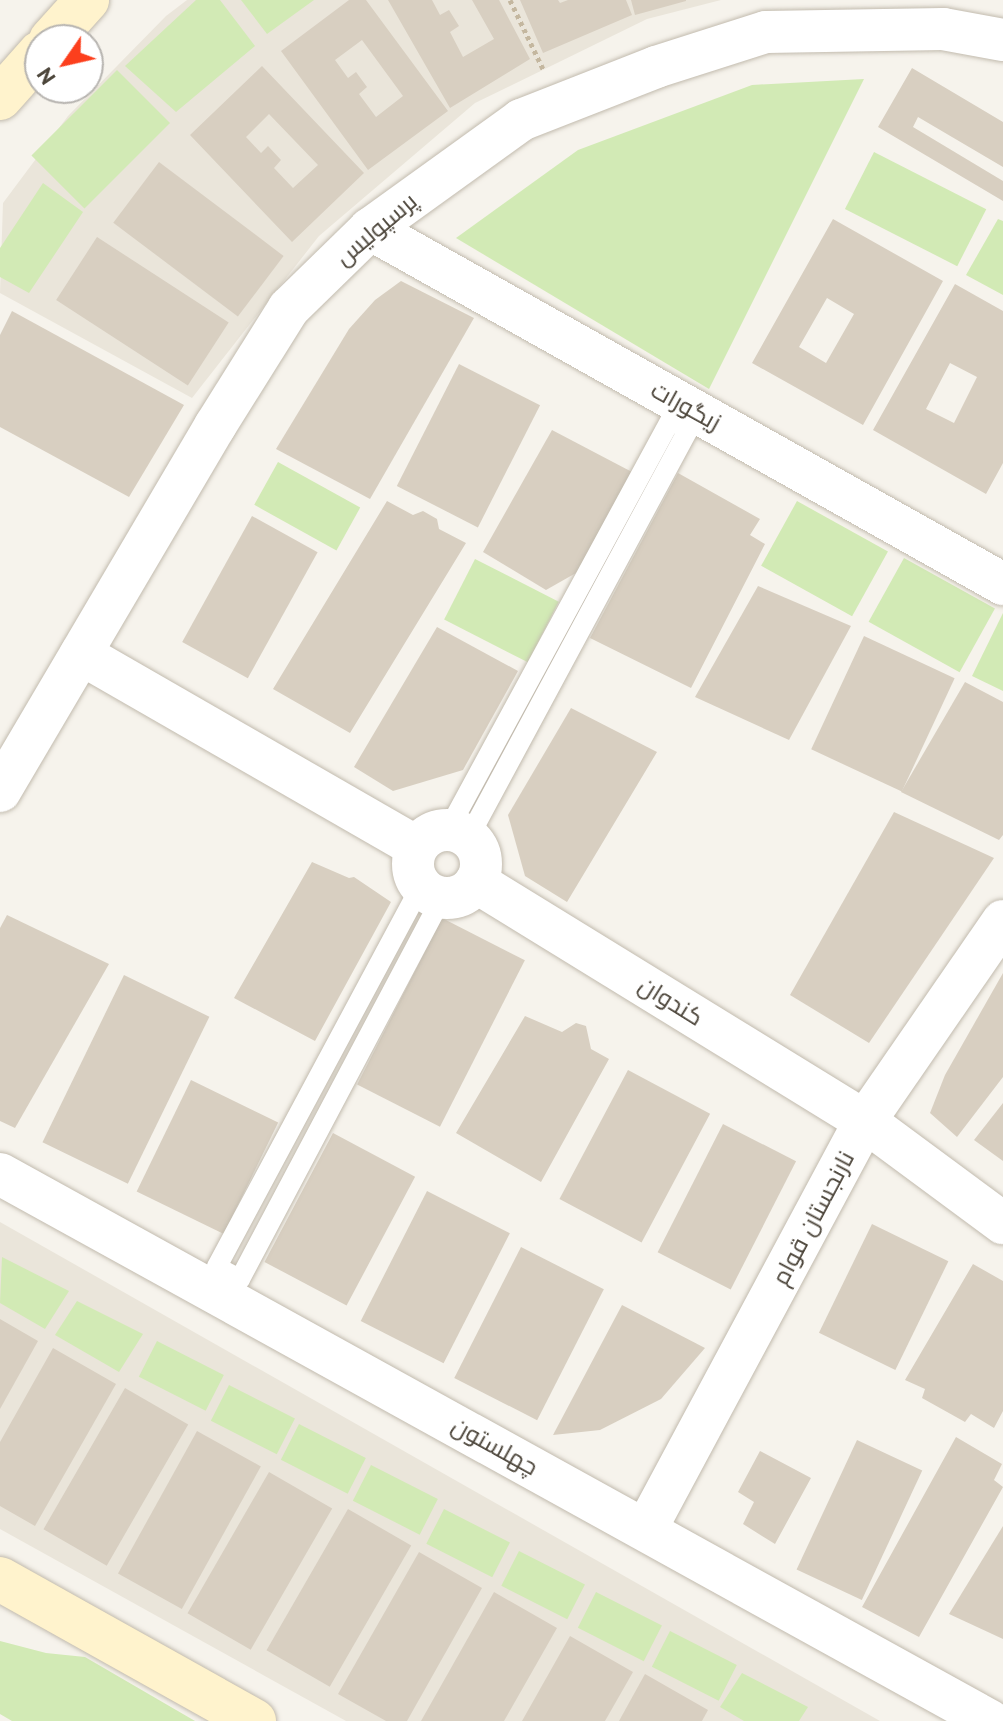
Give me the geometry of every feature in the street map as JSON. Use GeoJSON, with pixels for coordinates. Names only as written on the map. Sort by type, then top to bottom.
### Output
{"type":"FeatureCollection","features":[{"type":"Feature","properties":{"kind":"main road"},"geometry":{"type":"LineString","coordinates":[[65,24],[87,0]]}},
{"type":"Feature","properties":{"kind":"main road"},"geometry":{"type":"LineString","coordinates":[[0,98],[24,71]]}},
{"type":"Feature","properties":{"kind":"main road"},"geometry":{"type":"LineString","coordinates":[[0,1579],[254,1721]]}},
{"type":"Feature","properties":{"kind":"street","name":"پرسپولیس"},"geometry":{"type":"LineString","coordinates":[[0,791],[289,308],[370,229],[521,120],[656,67],[766,32],[943,29],[1003,40]]}},
{"type":"Feature","properties":{"kind":"street","name":"زیگورات"},"geometry":{"type":"LineString","coordinates":[[370,229],[1003,584]]}},
{"type":"Feature","properties":{"kind":"street","name":"کندوان"},"geometry":{"type":"LineString","coordinates":[[81,654],[445,864],[865,1121],[1003,1223]]}},
{"type":"Feature","properties":{"kind":"street","name":"نارنجستان قوام"},"geometry":{"type":"LineString","coordinates":[[646,1529],[865,1121],[1003,921]]}},
{"type":"Feature","properties":{"kind":"street","name":"چهلستون"},"geometry":{"type":"LineString","coordinates":[[0,1174],[990,1721]]}},
{"type":"Feature","properties":{"kind":"lane"},"geometry":{"type":"LineString","coordinates":[[445,864],[217,1267],[240,1279],[445,864],[671,420],[688,430],[445,864]]}},
{"type":"Feature","properties":{"kind":"path"},"geometry":{"type":"LineString","coordinates":[[510,0],[560,104]]}},
{"type":"Feature","properties":{"kind":"shaded area"},"geometry":{"type":"Polygon","coordinates":[[[187,0],[721,0],[647,19],[475,103],[319,236],[192,398],[0,293],[3,203],[80,104],[104,104],[104,79],[166,16],[187,0]]]}},
{"type":"Feature","properties":{"kind":"shaded area"},"geometry":{"type":"Polygon","coordinates":[[[0,1222],[880,1721],[346,1721],[0,1529],[0,1222]]]}},
{"type":"Feature","properties":{"kind":"green space"},"geometry":{"type":"Polygon","coordinates":[[[196,0],[220,0],[255,46],[176,112],[125,66],[196,0]]]}},
{"type":"Feature","properties":{"kind":"green space"},"geometry":{"type":"Polygon","coordinates":[[[241,0],[314,0],[267,34],[241,0]]]}},
{"type":"Feature","properties":{"kind":"green space"},"geometry":{"type":"Polygon","coordinates":[[[117,70],[170,123],[84,209],[31,156],[83,104],[104,104],[104,83],[117,70]]]}},
{"type":"Feature","properties":{"kind":"green space"},"geometry":{"type":"Polygon","coordinates":[[[864,79],[709,389],[456,238],[578,150],[752,85],[864,79]]]}},
{"type":"Feature","properties":{"kind":"green space"},"geometry":{"type":"Polygon","coordinates":[[[874,152],[986,209],[957,266],[845,209],[874,152]]]}},
{"type":"Feature","properties":{"kind":"green space"},"geometry":{"type":"Polygon","coordinates":[[[43,183],[83,212],[29,293],[0,277],[0,248],[43,183]]]}},
{"type":"Feature","properties":{"kind":"green space"},"geometry":{"type":"Polygon","coordinates":[[[998,219],[1003,221],[1003,295],[966,275],[998,219]]]}},
{"type":"Feature","properties":{"kind":"green space"},"geometry":{"type":"Polygon","coordinates":[[[278,462],[360,508],[336,550],[254,505],[278,462]]]}},
{"type":"Feature","properties":{"kind":"green space"},"geometry":{"type":"Polygon","coordinates":[[[797,501],[888,551],[852,616],[761,566],[797,501]]]}},
{"type":"Feature","properties":{"kind":"green space"},"geometry":{"type":"Polygon","coordinates":[[[904,558],[995,608],[960,672],[869,622],[904,558]]]}},
{"type":"Feature","properties":{"kind":"green space"},"geometry":{"type":"Polygon","coordinates":[[[475,559],[559,602],[528,662],[444,620],[475,559]]]}},
{"type":"Feature","properties":{"kind":"green space"},"geometry":{"type":"Polygon","coordinates":[[[1003,613],[1003,691],[972,676],[1003,613]]]}},
{"type":"Feature","properties":{"kind":"green space"},"geometry":{"type":"Polygon","coordinates":[[[2,1257],[69,1291],[45,1329],[0,1303],[2,1257]]]}},
{"type":"Feature","properties":{"kind":"green space"},"geometry":{"type":"Polygon","coordinates":[[[77,1301],[143,1334],[119,1372],[55,1335],[77,1301]]]}},
{"type":"Feature","properties":{"kind":"green space"},"geometry":{"type":"Polygon","coordinates":[[[157,1341],[224,1375],[206,1411],[139,1377],[157,1341]]]}},
{"type":"Feature","properties":{"kind":"green space"},"geometry":{"type":"Polygon","coordinates":[[[229,1385],[295,1419],[277,1454],[211,1421],[229,1385]]]}},
{"type":"Feature","properties":{"kind":"green space"},"geometry":{"type":"Polygon","coordinates":[[[299,1424],[366,1458],[348,1494],[281,1460],[299,1424]]]}},
{"type":"Feature","properties":{"kind":"green space"},"geometry":{"type":"Polygon","coordinates":[[[371,1465],[438,1499],[420,1535],[353,1501],[371,1465]]]}},
{"type":"Feature","properties":{"kind":"green space"},"geometry":{"type":"Polygon","coordinates":[[[444,1509],[510,1543],[492,1577],[426,1544],[444,1509]]]}},
{"type":"Feature","properties":{"kind":"green space"},"geometry":{"type":"Polygon","coordinates":[[[519,1551],[585,1585],[567,1619],[501,1586],[519,1551]]]}},
{"type":"Feature","properties":{"kind":"green space"},"geometry":{"type":"Polygon","coordinates":[[[596,1592],[662,1626],[644,1661],[578,1628],[596,1592]]]}},
{"type":"Feature","properties":{"kind":"green space"},"geometry":{"type":"Polygon","coordinates":[[[670,1631],[737,1665],[719,1701],[652,1667],[670,1631]]]}},
{"type":"Feature","properties":{"kind":"green space"},"geometry":{"type":"Polygon","coordinates":[[[0,1641],[46,1653],[85,1657],[195,1721],[12,1721],[0,1714],[0,1641]]]}},
{"type":"Feature","properties":{"kind":"green space"},"geometry":{"type":"Polygon","coordinates":[[[742,1673],[808,1707],[799,1721],[744,1721],[720,1707],[742,1673]]]}},
{"type":"Feature","properties":{"kind":"building"},"geometry":{"type":"Polygon","coordinates":[[[349,0],[366,0],[448,111],[368,170],[281,51],[349,0]],[[362,40],[335,60],[348,78],[356,72],[367,87],[359,94],[376,117],[403,96],[362,40]]]}},
{"type":"Feature","properties":{"kind":"building"},"geometry":{"type":"Polygon","coordinates":[[[388,0],[432,0],[440,15],[449,10],[459,26],[450,32],[463,57],[494,39],[472,0],[499,0],[530,59],[450,108],[388,0]]]}},
{"type":"Feature","properties":{"kind":"building"},"geometry":{"type":"Polygon","coordinates":[[[520,0],[558,0],[560,3],[568,0],[626,0],[632,15],[543,53],[520,0]]]}},
{"type":"Feature","properties":{"kind":"building"},"geometry":{"type":"Polygon","coordinates":[[[631,0],[686,0],[686,1],[635,15],[631,0]]]}},
{"type":"Feature","properties":{"kind":"building"},"geometry":{"type":"Polygon","coordinates":[[[262,66],[364,173],[292,242],[190,135],[262,66]],[[269,114],[246,137],[261,153],[268,146],[281,160],[274,168],[293,188],[318,165],[269,114]]]}},
{"type":"Feature","properties":{"kind":"building"},"geometry":{"type":"Polygon","coordinates":[[[912,68],[1003,122],[1003,167],[918,117],[913,127],[1003,181],[1003,201],[878,127],[912,68]]]}},
{"type":"Feature","properties":{"kind":"building"},"geometry":{"type":"Polygon","coordinates":[[[159,162],[284,256],[238,317],[113,223],[159,162]]]}},
{"type":"Feature","properties":{"kind":"building"},"geometry":{"type":"Polygon","coordinates":[[[833,219],[943,281],[863,425],[752,363],[833,219]],[[827,298],[799,347],[826,363],[854,314],[827,298]]]}},
{"type":"Feature","properties":{"kind":"building"},"geometry":{"type":"Polygon","coordinates":[[[97,237],[229,323],[188,385],[56,300],[97,237]]]}},
{"type":"Feature","properties":{"kind":"building"},"geometry":{"type":"Polygon","coordinates":[[[401,281],[474,318],[370,499],[276,449],[349,329],[375,300],[401,281]]]}},
{"type":"Feature","properties":{"kind":"building"},"geometry":{"type":"Polygon","coordinates":[[[955,284],[1003,311],[1003,463],[986,494],[873,430],[955,284]],[[950,363],[926,409],[954,423],[977,377],[950,363]]]}},
{"type":"Feature","properties":{"kind":"building"},"geometry":{"type":"Polygon","coordinates":[[[12,311],[184,405],[129,497],[0,427],[0,335],[12,311]]]}},
{"type":"Feature","properties":{"kind":"building"},"geometry":{"type":"Polygon","coordinates":[[[459,364],[540,405],[478,527],[397,486],[459,364]]]}},
{"type":"Feature","properties":{"kind":"building"},"geometry":{"type":"Polygon","coordinates":[[[552,430],[632,472],[583,569],[546,590],[483,552],[552,430]]]}},
{"type":"Feature","properties":{"kind":"building"},"geometry":{"type":"Polygon","coordinates":[[[678,473],[760,519],[750,535],[765,544],[691,688],[590,638],[678,473]]]}},
{"type":"Feature","properties":{"kind":"building"},"geometry":{"type":"Polygon","coordinates":[[[387,501],[413,515],[423,511],[437,519],[439,529],[466,543],[350,733],[273,689],[387,501]]]}},
{"type":"Feature","properties":{"kind":"building"},"geometry":{"type":"Polygon","coordinates":[[[252,516],[318,552],[248,678],[182,642],[252,516]]]}},
{"type":"Feature","properties":{"kind":"building"},"geometry":{"type":"Polygon","coordinates":[[[758,586],[851,626],[789,740],[695,697],[758,586]]]}},
{"type":"Feature","properties":{"kind":"building"},"geometry":{"type":"Polygon","coordinates":[[[437,627],[518,671],[463,770],[393,791],[354,767],[437,627]]]}},
{"type":"Feature","properties":{"kind":"building"},"geometry":{"type":"Polygon","coordinates":[[[864,636],[955,678],[902,792],[811,749],[864,636]]]}},
{"type":"Feature","properties":{"kind":"building"},"geometry":{"type":"Polygon","coordinates":[[[965,682],[1003,702],[1003,835],[999,840],[901,792],[965,682]]]}},
{"type":"Feature","properties":{"kind":"building"},"geometry":{"type":"Polygon","coordinates":[[[571,708],[657,752],[567,902],[525,876],[508,815],[571,708]]]}},
{"type":"Feature","properties":{"kind":"building"},"geometry":{"type":"Polygon","coordinates":[[[894,812],[994,858],[869,1043],[790,995],[894,812]]]}},
{"type":"Feature","properties":{"kind":"building"},"geometry":{"type":"Polygon","coordinates":[[[312,862],[349,878],[354,877],[391,902],[315,1041],[234,998],[312,862]]]}},
{"type":"Feature","properties":{"kind":"building"},"geometry":{"type":"Polygon","coordinates":[[[7,915],[109,964],[15,1128],[0,1121],[0,928],[7,915]]]}},
{"type":"Feature","properties":{"kind":"building"},"geometry":{"type":"Polygon","coordinates":[[[442,918],[525,960],[440,1127],[357,1085],[442,918]]]}},
{"type":"Feature","properties":{"kind":"building"},"geometry":{"type":"Polygon","coordinates":[[[1003,973],[1003,1077],[957,1137],[930,1113],[945,1075],[1003,973]]]}},
{"type":"Feature","properties":{"kind":"building"},"geometry":{"type":"Polygon","coordinates":[[[124,975],[209,1017],[128,1184],[42,1142],[124,975]]]}},
{"type":"Feature","properties":{"kind":"building"},"geometry":{"type":"Polygon","coordinates":[[[525,1016],[562,1032],[576,1023],[586,1026],[591,1049],[609,1059],[541,1182],[456,1133],[525,1016]]]}},
{"type":"Feature","properties":{"kind":"building"},"geometry":{"type":"Polygon","coordinates":[[[628,1070],[710,1114],[642,1243],[559,1199],[628,1070]]]}},
{"type":"Feature","properties":{"kind":"building"},"geometry":{"type":"Polygon","coordinates":[[[191,1080],[278,1123],[224,1234],[137,1191],[191,1080]]]}},
{"type":"Feature","properties":{"kind":"building"},"geometry":{"type":"Polygon","coordinates":[[[1003,1103],[1003,1161],[974,1140],[1003,1103]]]}},
{"type":"Feature","properties":{"kind":"building"},"geometry":{"type":"Polygon","coordinates":[[[723,1124],[796,1161],[731,1290],[658,1252],[723,1124]]]}},
{"type":"Feature","properties":{"kind":"building"},"geometry":{"type":"Polygon","coordinates":[[[333,1133],[415,1177],[347,1306],[264,1262],[333,1133]]]}},
{"type":"Feature","properties":{"kind":"building"},"geometry":{"type":"Polygon","coordinates":[[[427,1191],[510,1233],[444,1363],[361,1321],[427,1191]]]}},
{"type":"Feature","properties":{"kind":"building"},"geometry":{"type":"Polygon","coordinates":[[[872,1224],[948,1261],[895,1370],[819,1333],[872,1224]]]}},
{"type":"Feature","properties":{"kind":"building"},"geometry":{"type":"Polygon","coordinates":[[[521,1247],[604,1289],[537,1420],[454,1378],[521,1247]]]}},
{"type":"Feature","properties":{"kind":"building"},"geometry":{"type":"Polygon","coordinates":[[[973,1264],[1003,1281],[1003,1411],[994,1428],[971,1414],[965,1422],[922,1398],[925,1389],[905,1380],[973,1264]]]}},
{"type":"Feature","properties":{"kind":"building"},"geometry":{"type":"Polygon","coordinates":[[[622,1305],[705,1348],[661,1399],[600,1430],[553,1435],[622,1305]]]}},
{"type":"Feature","properties":{"kind":"building"},"geometry":{"type":"Polygon","coordinates":[[[0,1319],[38,1341],[0,1409],[0,1319]]]}},
{"type":"Feature","properties":{"kind":"building"},"geometry":{"type":"Polygon","coordinates":[[[53,1348],[116,1384],[35,1526],[0,1506],[0,1442],[53,1348]]]}},
{"type":"Feature","properties":{"kind":"building"},"geometry":{"type":"Polygon","coordinates":[[[125,1388],[188,1424],[107,1566],[44,1529],[125,1388]]]}},
{"type":"Feature","properties":{"kind":"building"},"geometry":{"type":"Polygon","coordinates":[[[197,1431],[261,1466],[182,1609],[118,1574],[197,1431]]]}},
{"type":"Feature","properties":{"kind":"building"},"geometry":{"type":"Polygon","coordinates":[[[956,1437],[1002,1464],[994,1480],[1003,1487],[919,1637],[862,1607],[956,1437]]]}},
{"type":"Feature","properties":{"kind":"building"},"geometry":{"type":"Polygon","coordinates":[[[857,1440],[922,1470],[862,1600],[797,1570],[857,1440]]]}},
{"type":"Feature","properties":{"kind":"building"},"geometry":{"type":"Polygon","coordinates":[[[760,1451],[811,1478],[775,1544],[743,1524],[754,1502],[738,1492],[760,1451]]]}},
{"type":"Feature","properties":{"kind":"building"},"geometry":{"type":"Polygon","coordinates":[[[269,1472],[332,1508],[251,1650],[188,1613],[269,1472]]]}},
{"type":"Feature","properties":{"kind":"building"},"geometry":{"type":"Polygon","coordinates":[[[348,1509],[411,1546],[330,1687],[266,1650],[348,1509]]]}},
{"type":"Feature","properties":{"kind":"building"},"geometry":{"type":"Polygon","coordinates":[[[1003,1526],[1003,1639],[949,1614],[1003,1526]]]}},
{"type":"Feature","properties":{"kind":"building"},"geometry":{"type":"Polygon","coordinates":[[[419,1552],[482,1588],[407,1721],[386,1721],[338,1694],[419,1552]]]}},
{"type":"Feature","properties":{"kind":"building"},"geometry":{"type":"Polygon","coordinates":[[[494,1592],[557,1628],[504,1721],[421,1721],[494,1592]]]}},
{"type":"Feature","properties":{"kind":"building"},"geometry":{"type":"Polygon","coordinates":[[[570,1636],[633,1672],[605,1721],[522,1721],[570,1636]]]}},
{"type":"Feature","properties":{"kind":"building"},"geometry":{"type":"Polygon","coordinates":[[[645,1674],[708,1710],[702,1721],[619,1721],[645,1674]]]}}]}
